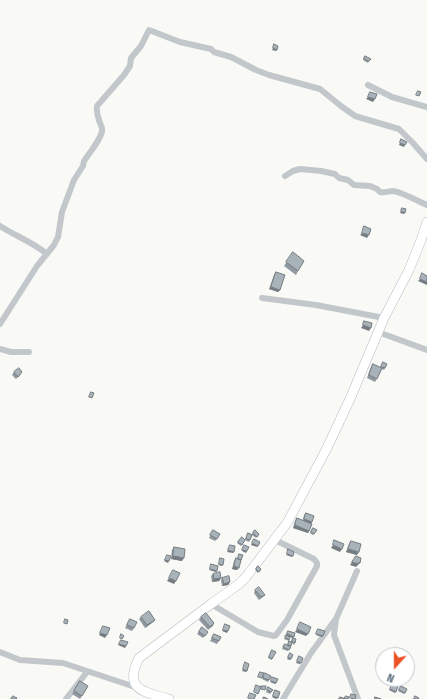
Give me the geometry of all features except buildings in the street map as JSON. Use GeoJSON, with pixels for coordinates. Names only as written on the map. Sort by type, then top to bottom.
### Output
{"type":"FeatureCollection","features":[{"type":"Feature","properties":{"kind":"street"},"geometry":{"type":"LineString","coordinates":[[0,324],[37,266],[50,252],[58,237],[62,212],[74,180],[83,166],[84,161],[101,136],[102,128],[96,112],[97,106],[124,75],[130,66],[131,58],[149,30],[174,40],[211,49],[214,52],[231,57],[256,70],[320,89],[355,116],[399,129],[427,159]]}},
{"type":"Feature","properties":{"kind":"street"},"geometry":{"type":"LineString","coordinates":[[368,85],[392,97],[427,106]]}},
{"type":"Feature","properties":{"kind":"street"},"geometry":{"type":"LineString","coordinates":[[285,176],[300,169],[321,171],[335,174],[339,178],[348,180],[354,185],[370,186],[380,192],[393,191],[401,193],[427,205]]}},
{"type":"Feature","properties":{"kind":"street"},"geometry":{"type":"LineString","coordinates":[[138,688],[134,683],[134,668],[139,658],[239,584],[287,523],[326,450],[350,399],[384,318],[409,270],[422,240],[427,222]]}},
{"type":"Feature","properties":{"kind":"street"},"geometry":{"type":"LineString","coordinates":[[0,226],[12,234],[36,244],[47,254]]}},
{"type":"Feature","properties":{"kind":"street"},"geometry":{"type":"LineString","coordinates":[[262,298],[316,305],[384,318]]}},
{"type":"Feature","properties":{"kind":"street"},"geometry":{"type":"LineString","coordinates":[[378,332],[427,350]]}},
{"type":"Feature","properties":{"kind":"street"},"geometry":{"type":"LineString","coordinates":[[0,349],[11,352],[29,352]]}},
{"type":"Feature","properties":{"kind":"street"},"geometry":{"type":"LineString","coordinates":[[211,604],[258,632],[274,636],[276,635],[299,598],[317,566],[317,563],[314,559],[275,540]]}},
{"type":"Feature","properties":{"kind":"street"},"geometry":{"type":"LineString","coordinates":[[283,699],[311,653],[336,619],[357,571]]}},
{"type":"Feature","properties":{"kind":"street"},"geometry":{"type":"LineString","coordinates":[[336,619],[334,635],[358,699]]}},
{"type":"Feature","properties":{"kind":"street"},"geometry":{"type":"LineString","coordinates":[[0,652],[20,660],[63,663],[169,699]]}},
{"type":"Feature","properties":{"kind":"street"},"geometry":{"type":"LineString","coordinates":[[66,699],[87,672]]}}]}
